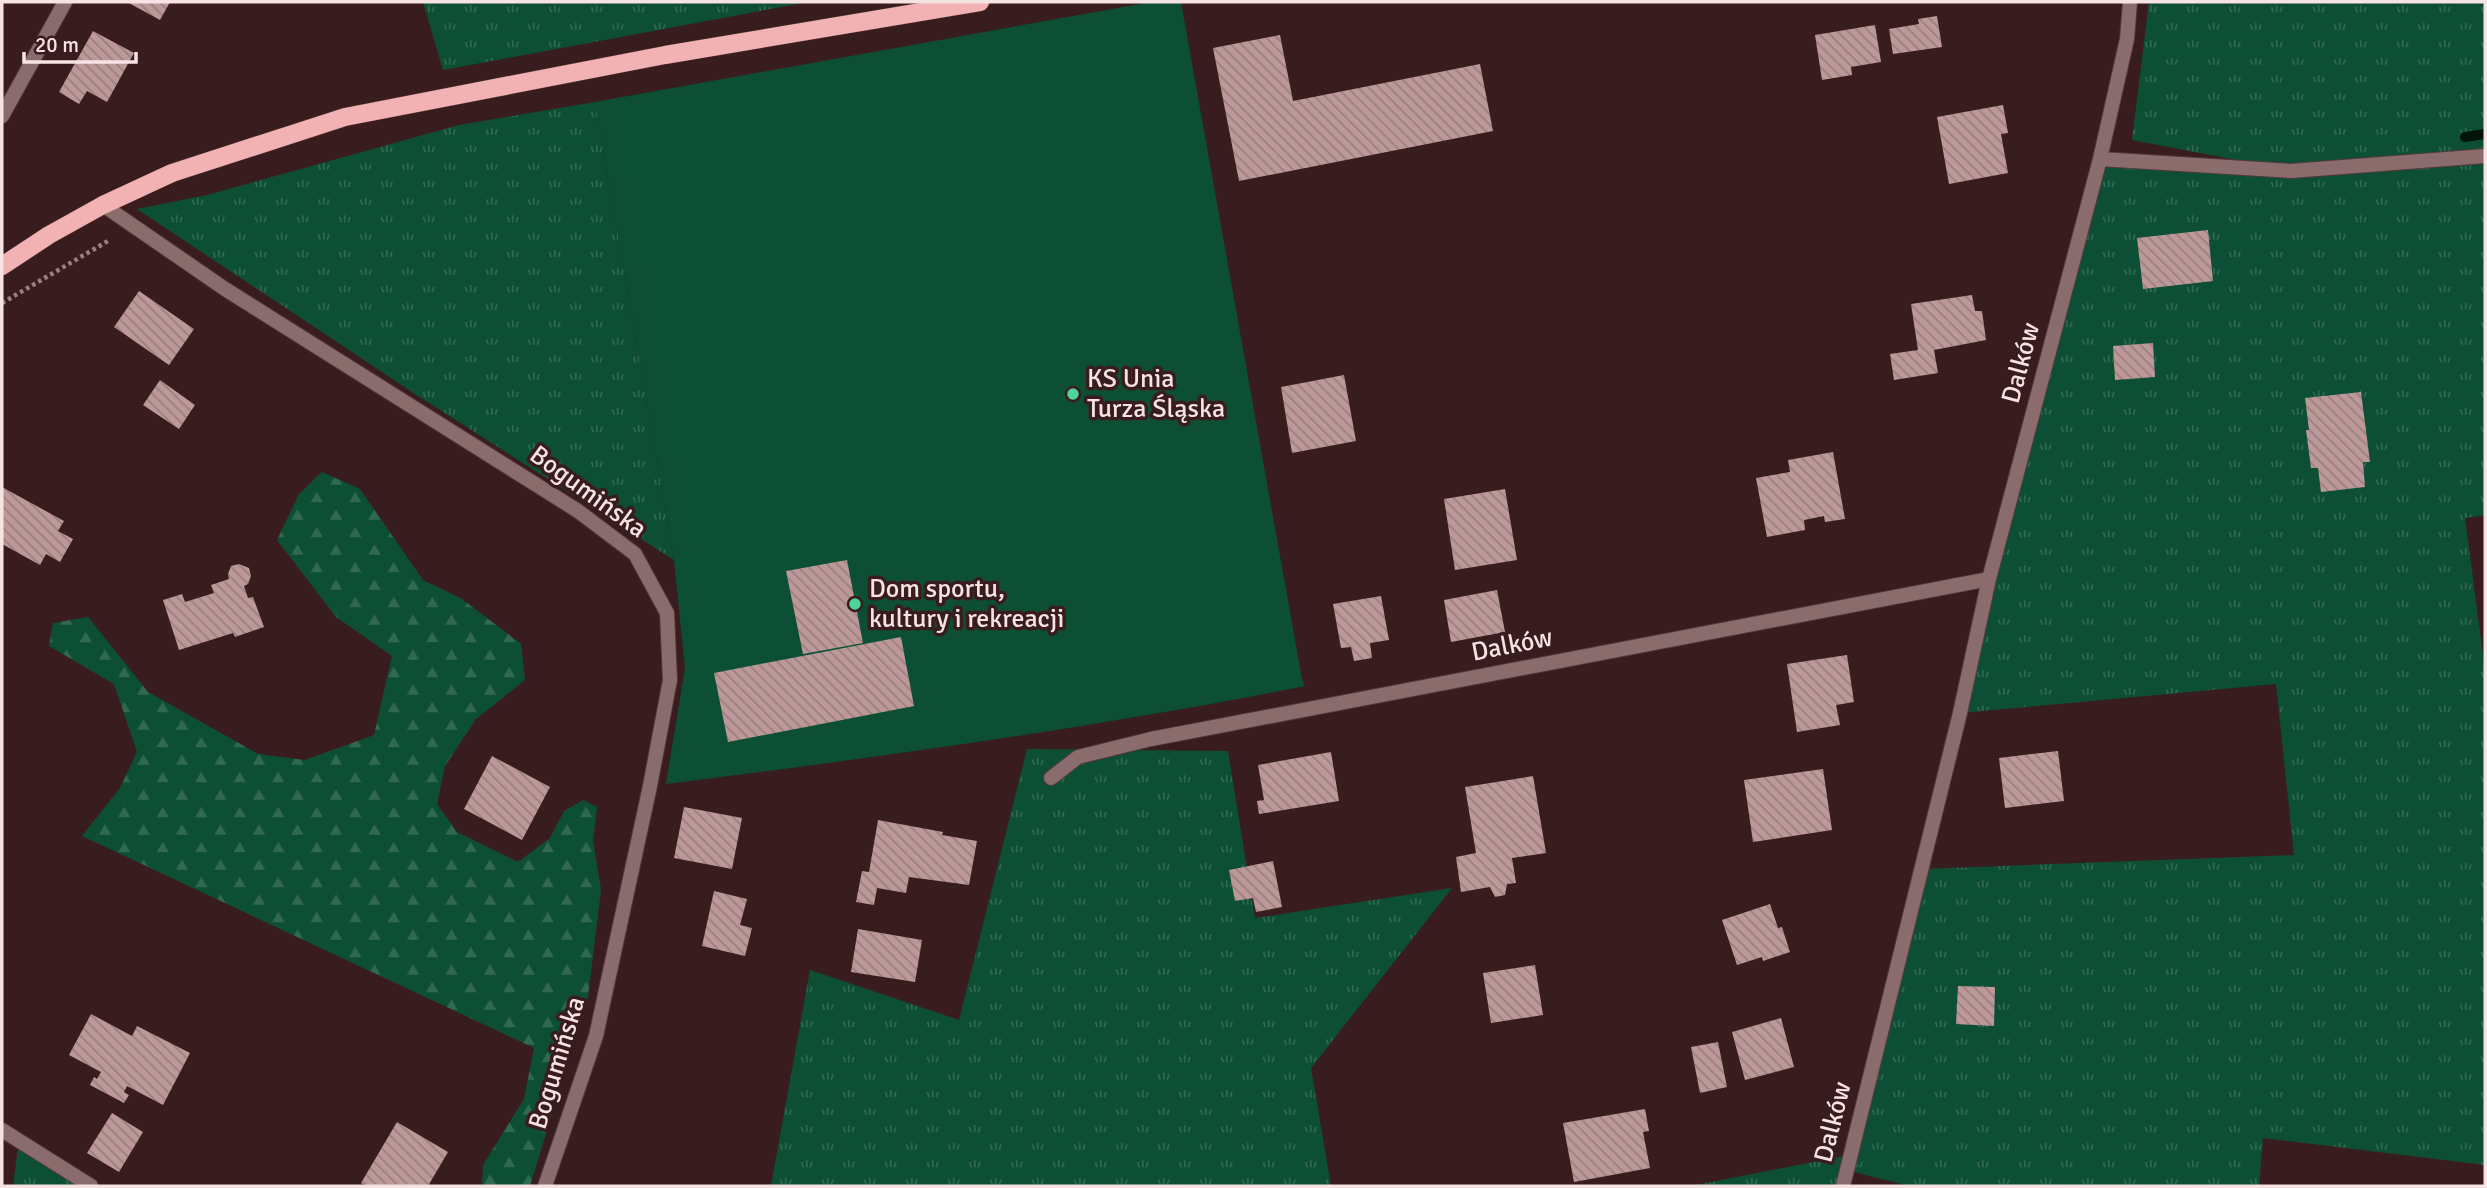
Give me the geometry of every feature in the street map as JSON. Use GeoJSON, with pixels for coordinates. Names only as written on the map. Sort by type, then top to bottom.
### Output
{"type":"FeatureCollection","features":[{"type":"Feature","properties":{"kind":"main road"},"geometry":{"type":"LineString","coordinates":[[2,266],[49,235],[103,205],[172,173],[345,117],[665,55],[980,2]]}},
{"type":"Feature","properties":{"kind":"street"},"geometry":{"type":"LineString","coordinates":[[2,116],[65,2]]}},
{"type":"Feature","properties":{"kind":"street","name":"Dalków"},"geometry":{"type":"LineString","coordinates":[[1843,1186],[1960,713],[1989,579],[2100,159],[2127,39],[2130,2]]}},
{"type":"Feature","properties":{"kind":"street"},"geometry":{"type":"LineString","coordinates":[[2100,159],[2291,171],[2485,156]]}},
{"type":"Feature","properties":{"kind":"street","name":"Bogumińska"},"geometry":{"type":"LineString","coordinates":[[103,205],[237,297],[578,512],[635,554],[667,613],[670,680],[650,786],[596,1036],[545,1186]]}},
{"type":"Feature","properties":{"kind":"street","name":"Dalków"},"geometry":{"type":"LineString","coordinates":[[1051,778],[1078,757],[1151,739],[1989,579]]}},
{"type":"Feature","properties":{"kind":"street"},"geometry":{"type":"LineString","coordinates":[[2,1130],[92,1186]]}},
{"type":"Feature","properties":{"kind":"path"},"geometry":{"type":"LineString","coordinates":[[2,303],[133,226]]}},
{"type":"Feature","properties":{"kind":"green space"},"geometry":{"type":"Polygon","coordinates":[[[423,2],[808,2],[443,70],[423,2]]]}},
{"type":"Feature","properties":{"kind":"green space"},"geometry":{"type":"Polygon","coordinates":[[[1151,2],[1181,2],[1305,686],[986,741],[666,784],[685,668],[674,560],[595,102],[1151,2]]]}},
{"type":"Feature","properties":{"kind":"green space"},"geometry":{"type":"Polygon","coordinates":[[[2149,2],[2485,2],[2485,515],[2465,518],[2485,670],[2485,1165],[2263,1138],[2259,1186],[1910,1186],[1846,1170],[1841,1186],[1691,1186],[1849,1155],[1922,869],[2294,855],[2276,684],[1960,713],[2100,159],[2284,169],[2132,140],[2149,2]]]}},
{"type":"Feature","properties":{"kind":"green space"},"geometry":{"type":"Polygon","coordinates":[[[595,102],[674,560],[412,392],[137,209],[207,195],[459,125],[595,102]]]}},
{"type":"Feature","properties":{"kind":"green space"},"geometry":{"type":"Polygon","coordinates":[[[322,472],[360,489],[423,580],[462,599],[521,644],[525,680],[476,719],[445,766],[437,804],[457,832],[518,862],[550,838],[564,811],[583,800],[597,807],[593,840],[601,890],[588,997],[530,1186],[482,1186],[483,1165],[524,1099],[534,1048],[82,836],[120,788],[137,752],[114,684],[49,646],[53,623],[88,617],[148,692],[258,754],[305,760],[374,735],[392,656],[336,617],[277,540],[299,494],[322,472]]]}},
{"type":"Feature","properties":{"kind":"green space"},"geometry":{"type":"Polygon","coordinates":[[[1027,749],[1228,751],[1255,918],[1452,888],[1311,1068],[1331,1186],[771,1186],[810,970],[959,1020],[1027,749]]]}},
{"type":"Feature","properties":{"kind":"green space"},"geometry":{"type":"Polygon","coordinates":[[[19,1140],[93,1186],[13,1186],[19,1140]]]}},
{"type":"Feature","properties":{"kind":"building"},"geometry":{"type":"Polygon","coordinates":[[[127,2],[170,2],[160,20],[127,2]]]}},
{"type":"Feature","properties":{"kind":"building"},"geometry":{"type":"Polygon","coordinates":[[[1937,16],[1942,47],[1893,54],[1889,29],[1919,24],[1918,19],[1937,16]]]}},
{"type":"Feature","properties":{"kind":"building"},"geometry":{"type":"Polygon","coordinates":[[[1875,25],[1881,62],[1851,67],[1852,75],[1822,80],[1815,35],[1875,25]]]}},
{"type":"Feature","properties":{"kind":"building"},"geometry":{"type":"Polygon","coordinates":[[[93,31],[134,53],[107,102],[87,91],[79,104],[59,92],[93,31]]]}},
{"type":"Feature","properties":{"kind":"building"},"geometry":{"type":"Polygon","coordinates":[[[1280,35],[1293,101],[1480,64],[1493,131],[1239,181],[1213,48],[1280,35]]]}},
{"type":"Feature","properties":{"kind":"building"},"geometry":{"type":"Polygon","coordinates":[[[2003,105],[2008,133],[2001,134],[2008,173],[1949,184],[1937,117],[2003,105]]]}},
{"type":"Feature","properties":{"kind":"building"},"geometry":{"type":"Polygon","coordinates":[[[2208,230],[2213,281],[2143,289],[2137,238],[2208,230]]]}},
{"type":"Feature","properties":{"kind":"building"},"geometry":{"type":"Polygon","coordinates":[[[139,291],[194,329],[169,365],[114,327],[139,291]]]}},
{"type":"Feature","properties":{"kind":"building"},"geometry":{"type":"Polygon","coordinates":[[[1972,295],[1975,311],[1982,311],[1986,340],[1934,350],[1938,373],[1894,380],[1890,354],[1918,350],[1911,304],[1972,295]]]}},
{"type":"Feature","properties":{"kind":"building"},"geometry":{"type":"Polygon","coordinates":[[[2153,343],[2155,377],[2115,380],[2113,346],[2153,343]]]}},
{"type":"Feature","properties":{"kind":"building"},"geometry":{"type":"Polygon","coordinates":[[[1344,375],[1356,441],[1292,453],[1281,387],[1344,375]]]}},
{"type":"Feature","properties":{"kind":"building"},"geometry":{"type":"Polygon","coordinates":[[[160,380],[195,405],[179,429],[143,405],[160,380]]]}},
{"type":"Feature","properties":{"kind":"building"},"geometry":{"type":"Polygon","coordinates":[[[2361,392],[2370,462],[2363,462],[2365,487],[2321,492],[2318,468],[2311,468],[2305,398],[2361,392]]]}},
{"type":"Feature","properties":{"kind":"building"},"geometry":{"type":"Polygon","coordinates":[[[1833,452],[1845,519],[1825,522],[1824,516],[1804,520],[1805,530],[1767,537],[1756,478],[1790,472],[1788,460],[1833,452]]]}},
{"type":"Feature","properties":{"kind":"building"},"geometry":{"type":"Polygon","coordinates":[[[2,487],[64,521],[58,531],[73,539],[60,562],[46,554],[40,565],[2,544],[2,487]]]}},
{"type":"Feature","properties":{"kind":"building"},"geometry":{"type":"Polygon","coordinates":[[[1505,489],[1517,560],[1455,570],[1444,499],[1505,489]]]}},
{"type":"Feature","properties":{"kind":"building"},"geometry":{"type":"Polygon","coordinates":[[[847,560],[863,643],[803,654],[786,571],[847,560]]]}},
{"type":"Feature","properties":{"kind":"building"},"geometry":{"type":"Polygon","coordinates":[[[239,564],[249,568],[251,576],[248,584],[244,586],[248,598],[253,597],[264,627],[235,637],[233,633],[179,650],[163,600],[182,594],[185,602],[214,593],[211,585],[229,579],[231,566],[239,564]]]}},
{"type":"Feature","properties":{"kind":"building"},"geometry":{"type":"Polygon","coordinates":[[[1497,590],[1505,632],[1451,642],[1444,600],[1497,590]]]}},
{"type":"Feature","properties":{"kind":"building"},"geometry":{"type":"Polygon","coordinates":[[[1381,596],[1389,640],[1370,643],[1372,658],[1354,661],[1351,647],[1341,648],[1333,604],[1381,596]]]}},
{"type":"Feature","properties":{"kind":"building"},"geometry":{"type":"Polygon","coordinates":[[[901,637],[914,706],[728,742],[714,673],[901,637]]]}},
{"type":"Feature","properties":{"kind":"building"},"geometry":{"type":"Polygon","coordinates":[[[1847,655],[1854,702],[1836,705],[1840,725],[1797,732],[1787,664],[1847,655]]]}},
{"type":"Feature","properties":{"kind":"building"},"geometry":{"type":"Polygon","coordinates":[[[2058,751],[2064,801],[2005,808],[1999,758],[2058,751]]]}},
{"type":"Feature","properties":{"kind":"building"},"geometry":{"type":"Polygon","coordinates":[[[1331,752],[1339,801],[1259,814],[1257,801],[1264,800],[1258,765],[1331,752]]]}},
{"type":"Feature","properties":{"kind":"building"},"geometry":{"type":"Polygon","coordinates":[[[492,756],[550,787],[522,840],[464,809],[492,756]]]}},
{"type":"Feature","properties":{"kind":"building"},"geometry":{"type":"Polygon","coordinates":[[[1823,769],[1832,830],[1753,842],[1744,780],[1823,769]]]}},
{"type":"Feature","properties":{"kind":"building"},"geometry":{"type":"Polygon","coordinates":[[[1533,776],[1546,853],[1512,858],[1516,883],[1507,884],[1505,895],[1495,897],[1490,887],[1461,892],[1456,857],[1476,853],[1465,787],[1533,776]]]}},
{"type":"Feature","properties":{"kind":"building"},"geometry":{"type":"Polygon","coordinates":[[[684,807],[742,818],[732,869],[674,858],[684,807]]]}},
{"type":"Feature","properties":{"kind":"building"},"geometry":{"type":"Polygon","coordinates":[[[878,820],[977,841],[969,885],[909,877],[906,893],[877,888],[874,905],[856,902],[862,871],[869,872],[878,820]]]}},
{"type":"Feature","properties":{"kind":"building"},"geometry":{"type":"Polygon","coordinates":[[[1273,861],[1282,907],[1256,912],[1253,898],[1235,901],[1229,870],[1273,861]]]}},
{"type":"Feature","properties":{"kind":"building"},"geometry":{"type":"Polygon","coordinates":[[[714,891],[747,899],[740,925],[752,928],[745,956],[702,946],[714,891]]]}},
{"type":"Feature","properties":{"kind":"building"},"geometry":{"type":"Polygon","coordinates":[[[1770,904],[1778,928],[1782,927],[1790,952],[1763,961],[1762,957],[1737,965],[1722,920],[1770,904]]]}},
{"type":"Feature","properties":{"kind":"building"},"geometry":{"type":"Polygon","coordinates":[[[858,929],[922,940],[915,982],[851,972],[858,929]]]}},
{"type":"Feature","properties":{"kind":"building"},"geometry":{"type":"Polygon","coordinates":[[[1535,965],[1543,1015],[1491,1023],[1483,973],[1535,965]]]}},
{"type":"Feature","properties":{"kind":"building"},"geometry":{"type":"Polygon","coordinates":[[[1958,986],[1995,987],[1994,1026],[1956,1024],[1958,986]]]}},
{"type":"Feature","properties":{"kind":"building"},"geometry":{"type":"Polygon","coordinates":[[[91,1014],[132,1036],[137,1026],[190,1053],[163,1105],[127,1086],[124,1092],[129,1095],[124,1103],[90,1085],[94,1077],[97,1079],[101,1072],[69,1055],[91,1014]]]}},
{"type":"Feature","properties":{"kind":"building"},"geometry":{"type":"Polygon","coordinates":[[[1781,1018],[1794,1067],[1745,1080],[1732,1032],[1781,1018]]]}},
{"type":"Feature","properties":{"kind":"building"},"geometry":{"type":"Polygon","coordinates":[[[1718,1042],[1727,1087],[1700,1093],[1691,1047],[1718,1042]]]}},
{"type":"Feature","properties":{"kind":"building"},"geometry":{"type":"Polygon","coordinates":[[[1645,1109],[1649,1131],[1643,1132],[1650,1168],[1574,1182],[1563,1123],[1645,1109]]]}},
{"type":"Feature","properties":{"kind":"building"},"geometry":{"type":"Polygon","coordinates":[[[112,1113],[143,1132],[119,1172],[87,1153],[112,1113]]]}},
{"type":"Feature","properties":{"kind":"building"},"geometry":{"type":"Polygon","coordinates":[[[397,1122],[448,1152],[428,1186],[366,1186],[361,1183],[397,1122]]]}},
{"type":"Feature","properties":{"kind":"waterway"},"geometry":{"type":"LineString","coordinates":[[2465,137],[2485,134]]}},
{"type":"Feature","properties":{"kind":"place","name":"KS Unia Turza Śląska"},"geometry":{"type":"Point","coordinates":[1073,394]}},
{"type":"Feature","properties":{"kind":"place","name":"Dom sportu, kultury i rekreacji"},"geometry":{"type":"Point","coordinates":[855,604]}}]}
